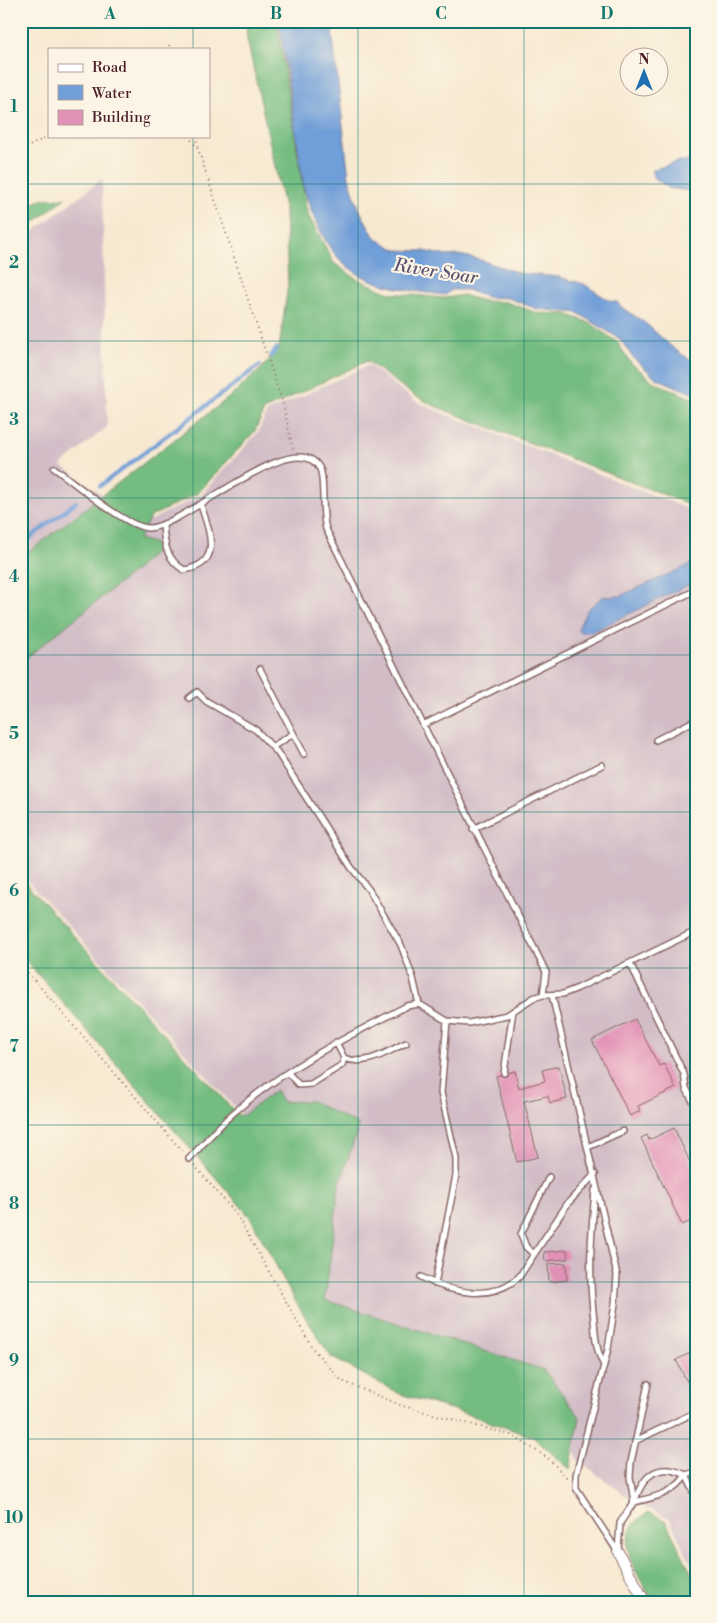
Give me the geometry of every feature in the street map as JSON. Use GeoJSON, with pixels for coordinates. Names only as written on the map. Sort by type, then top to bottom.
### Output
{"type":"FeatureCollection","features":[{"type":"Feature","properties":{"kind":"street"},"geometry":{"type":"LineString","coordinates":[[618,1552],[645,1602]]}},
{"type":"Feature","properties":{"kind":"lane"},"geometry":{"type":"LineString","coordinates":[[54,468],[127,522],[150,528],[163,524],[201,505],[273,462],[295,456],[311,459],[321,471],[322,507],[326,529],[473,829],[546,972],[544,995]]}},
{"type":"Feature","properties":{"kind":"lane"},"geometry":{"type":"LineString","coordinates":[[163,524],[166,549],[174,564],[184,570],[200,566],[210,553],[211,542],[201,505]]}},
{"type":"Feature","properties":{"kind":"lane"},"geometry":{"type":"LineString","coordinates":[[423,725],[696,590]]}},
{"type":"Feature","properties":{"kind":"lane"},"geometry":{"type":"LineString","coordinates":[[260,670],[304,754]]}},
{"type":"Feature","properties":{"kind":"lane"},"geometry":{"type":"LineString","coordinates":[[189,698],[197,692],[206,701],[256,730],[272,747],[369,890],[401,945],[413,978],[419,1004]]}},
{"type":"Feature","properties":{"kind":"lane"},"geometry":{"type":"LineString","coordinates":[[656,740],[696,720]]}},
{"type":"Feature","properties":{"kind":"lane"},"geometry":{"type":"LineString","coordinates":[[272,747],[293,734]]}},
{"type":"Feature","properties":{"kind":"lane"},"geometry":{"type":"LineString","coordinates":[[473,829],[602,765]]}},
{"type":"Feature","properties":{"kind":"lane"},"geometry":{"type":"LineString","coordinates":[[189,1159],[232,1114],[288,1073],[336,1042],[407,1006],[419,1004],[447,1022],[469,1023],[485,1021],[513,1011],[533,998],[544,995],[552,996],[578,988],[696,931]]}},
{"type":"Feature","properties":{"kind":"lane"},"geometry":{"type":"LineString","coordinates":[[630,963],[684,1074],[686,1088],[696,1107]]}},
{"type":"Feature","properties":{"kind":"lane"},"geometry":{"type":"LineString","coordinates":[[552,996],[595,1174],[616,1275],[612,1325],[604,1365],[578,1460],[576,1488],[618,1552]]}},
{"type":"Feature","properties":{"kind":"lane"},"geometry":{"type":"LineString","coordinates":[[504,1073],[513,1011]]}},
{"type":"Feature","properties":{"kind":"lane"},"geometry":{"type":"LineString","coordinates":[[434,1284],[456,1175],[456,1158],[441,1093],[447,1022]]}},
{"type":"Feature","properties":{"kind":"lane"},"geometry":{"type":"LineString","coordinates":[[288,1073],[299,1085],[311,1084],[342,1065],[344,1058],[336,1042]]}},
{"type":"Feature","properties":{"kind":"lane"},"geometry":{"type":"LineString","coordinates":[[344,1058],[355,1062],[367,1061],[406,1043]]}},
{"type":"Feature","properties":{"kind":"lane"},"geometry":{"type":"LineString","coordinates":[[588,1147],[623,1131]]}},
{"type":"Feature","properties":{"kind":"lane"},"geometry":{"type":"LineString","coordinates":[[421,1277],[434,1284],[477,1293],[500,1290],[519,1277],[568,1203],[595,1174]]}},
{"type":"Feature","properties":{"kind":"lane"},"geometry":{"type":"LineString","coordinates":[[534,1254],[526,1247],[521,1234],[548,1177]]}},
{"type":"Feature","properties":{"kind":"lane"},"geometry":{"type":"LineString","coordinates":[[596,1185],[589,1257],[590,1288],[597,1350],[604,1365]]}},
{"type":"Feature","properties":{"kind":"lane"},"geometry":{"type":"LineString","coordinates":[[634,1502],[630,1477],[635,1441],[648,1384]]}},
{"type":"Feature","properties":{"kind":"lane"},"geometry":{"type":"LineString","coordinates":[[635,1441],[696,1412]]}},
{"type":"Feature","properties":{"kind":"lane"},"geometry":{"type":"LineString","coordinates":[[618,1552],[620,1523],[634,1502],[640,1486],[656,1471],[676,1470],[686,1475],[696,1496]]}},
{"type":"Feature","properties":{"kind":"lane"},"geometry":{"type":"LineString","coordinates":[[634,1502],[660,1496],[680,1484],[686,1475],[696,1472]]}},
{"type":"Feature","properties":{"kind":"path"},"geometry":{"type":"LineString","coordinates":[[21,150],[48,136]]}},
{"type":"Feature","properties":{"kind":"path"},"geometry":{"type":"LineString","coordinates":[[189,138],[198,150]]}},
{"type":"Feature","properties":{"kind":"path"},"geometry":{"type":"LineString","coordinates":[[195,138],[283,404],[295,456]]}},
{"type":"Feature","properties":{"kind":"path"},"geometry":{"type":"LineString","coordinates":[[21,965],[236,1214],[313,1350],[342,1381],[403,1406],[511,1436],[548,1458],[576,1488]]}},
{"type":"Feature","properties":{"kind":"shaded area"},"geometry":{"type":"Polygon","coordinates":[[[102,179],[107,427],[61,465],[138,520],[151,520],[201,495],[258,432],[267,412],[369,365],[414,400],[435,410],[696,512],[696,1574],[669,1518],[634,1502],[578,1460],[544,1370],[325,1301],[220,1132],[241,1114],[21,874],[21,241],[102,179]]]}},
{"type":"Feature","properties":{"kind":"green space"},"geometry":{"type":"Polygon","coordinates":[[[246,21],[277,21],[307,213],[334,263],[357,279],[390,293],[445,298],[462,295],[484,301],[506,302],[537,313],[566,314],[590,323],[617,342],[631,363],[654,382],[696,400],[696,507],[437,407],[415,396],[367,361],[264,410],[255,431],[198,493],[150,517],[139,539],[153,543],[158,549],[137,569],[21,662],[21,558],[236,392],[262,368],[279,348],[288,285],[285,212],[247,39],[246,21]]]}},
{"type":"Feature","properties":{"kind":"green space"},"geometry":{"type":"Polygon","coordinates":[[[65,198],[21,233],[21,208],[44,199],[65,198]]]}},
{"type":"Feature","properties":{"kind":"green space"},"geometry":{"type":"Polygon","coordinates":[[[21,878],[237,1114],[242,1116],[276,1090],[282,1102],[311,1101],[359,1125],[339,1186],[325,1300],[544,1370],[580,1417],[570,1469],[533,1437],[470,1415],[400,1394],[331,1357],[297,1304],[250,1217],[21,955],[21,878]]]}},
{"type":"Feature","properties":{"kind":"green space"},"geometry":{"type":"Polygon","coordinates":[[[649,1512],[665,1520],[696,1582],[696,1602],[653,1602],[640,1579],[629,1555],[628,1543],[630,1532],[636,1522],[649,1512]]]}},
{"type":"Feature","properties":{"kind":"water","name":"River Soar"},"geometry":{"type":"Polygon","coordinates":[[[279,21],[331,21],[349,178],[359,209],[375,238],[397,250],[424,251],[447,256],[459,255],[478,259],[519,273],[559,277],[584,284],[610,301],[617,302],[675,349],[696,362],[696,395],[656,378],[633,358],[620,339],[578,313],[537,309],[508,298],[486,297],[467,290],[451,290],[446,295],[392,287],[371,280],[353,270],[338,258],[325,240],[314,218],[304,189],[279,21]]]}},
{"type":"Feature","properties":{"kind":"water"},"geometry":{"type":"Polygon","coordinates":[[[679,161],[696,161],[696,192],[669,188],[653,177],[653,170],[679,161]]]}},
{"type":"Feature","properties":{"kind":"water"},"geometry":{"type":"Polygon","coordinates":[[[696,562],[696,581],[592,632],[579,632],[578,629],[587,610],[602,597],[620,596],[696,562]]]}},
{"type":"Feature","properties":{"kind":"building"},"geometry":{"type":"Polygon","coordinates":[[[635,1019],[659,1066],[664,1064],[676,1088],[638,1106],[640,1111],[630,1116],[592,1040],[635,1019]]]}},
{"type":"Feature","properties":{"kind":"building"},"geometry":{"type":"Polygon","coordinates":[[[559,1066],[567,1099],[550,1103],[548,1096],[524,1101],[538,1157],[517,1162],[496,1076],[515,1071],[519,1088],[545,1081],[542,1070],[559,1066]]]}},
{"type":"Feature","properties":{"kind":"building"},"geometry":{"type":"Polygon","coordinates":[[[674,1128],[696,1175],[696,1219],[682,1225],[641,1138],[647,1135],[649,1140],[674,1128]]]}},
{"type":"Feature","properties":{"kind":"building"},"geometry":{"type":"Polygon","coordinates":[[[567,1250],[568,1259],[545,1261],[544,1252],[567,1250]]]}},
{"type":"Feature","properties":{"kind":"building"},"geometry":{"type":"Polygon","coordinates":[[[566,1263],[567,1280],[549,1282],[548,1264],[566,1263]]]}},
{"type":"Feature","properties":{"kind":"building"},"geometry":{"type":"Polygon","coordinates":[[[696,1350],[696,1399],[676,1360],[696,1350]]]}},
{"type":"Feature","properties":{"kind":"waterway"},"geometry":{"type":"LineString","coordinates":[[271,356],[277,348]]}},
{"type":"Feature","properties":{"kind":"waterway"},"geometry":{"type":"LineString","coordinates":[[100,486],[260,365]]}},
{"type":"Feature","properties":{"kind":"waterway"},"geometry":{"type":"LineString","coordinates":[[21,545],[76,502]]}}]}
